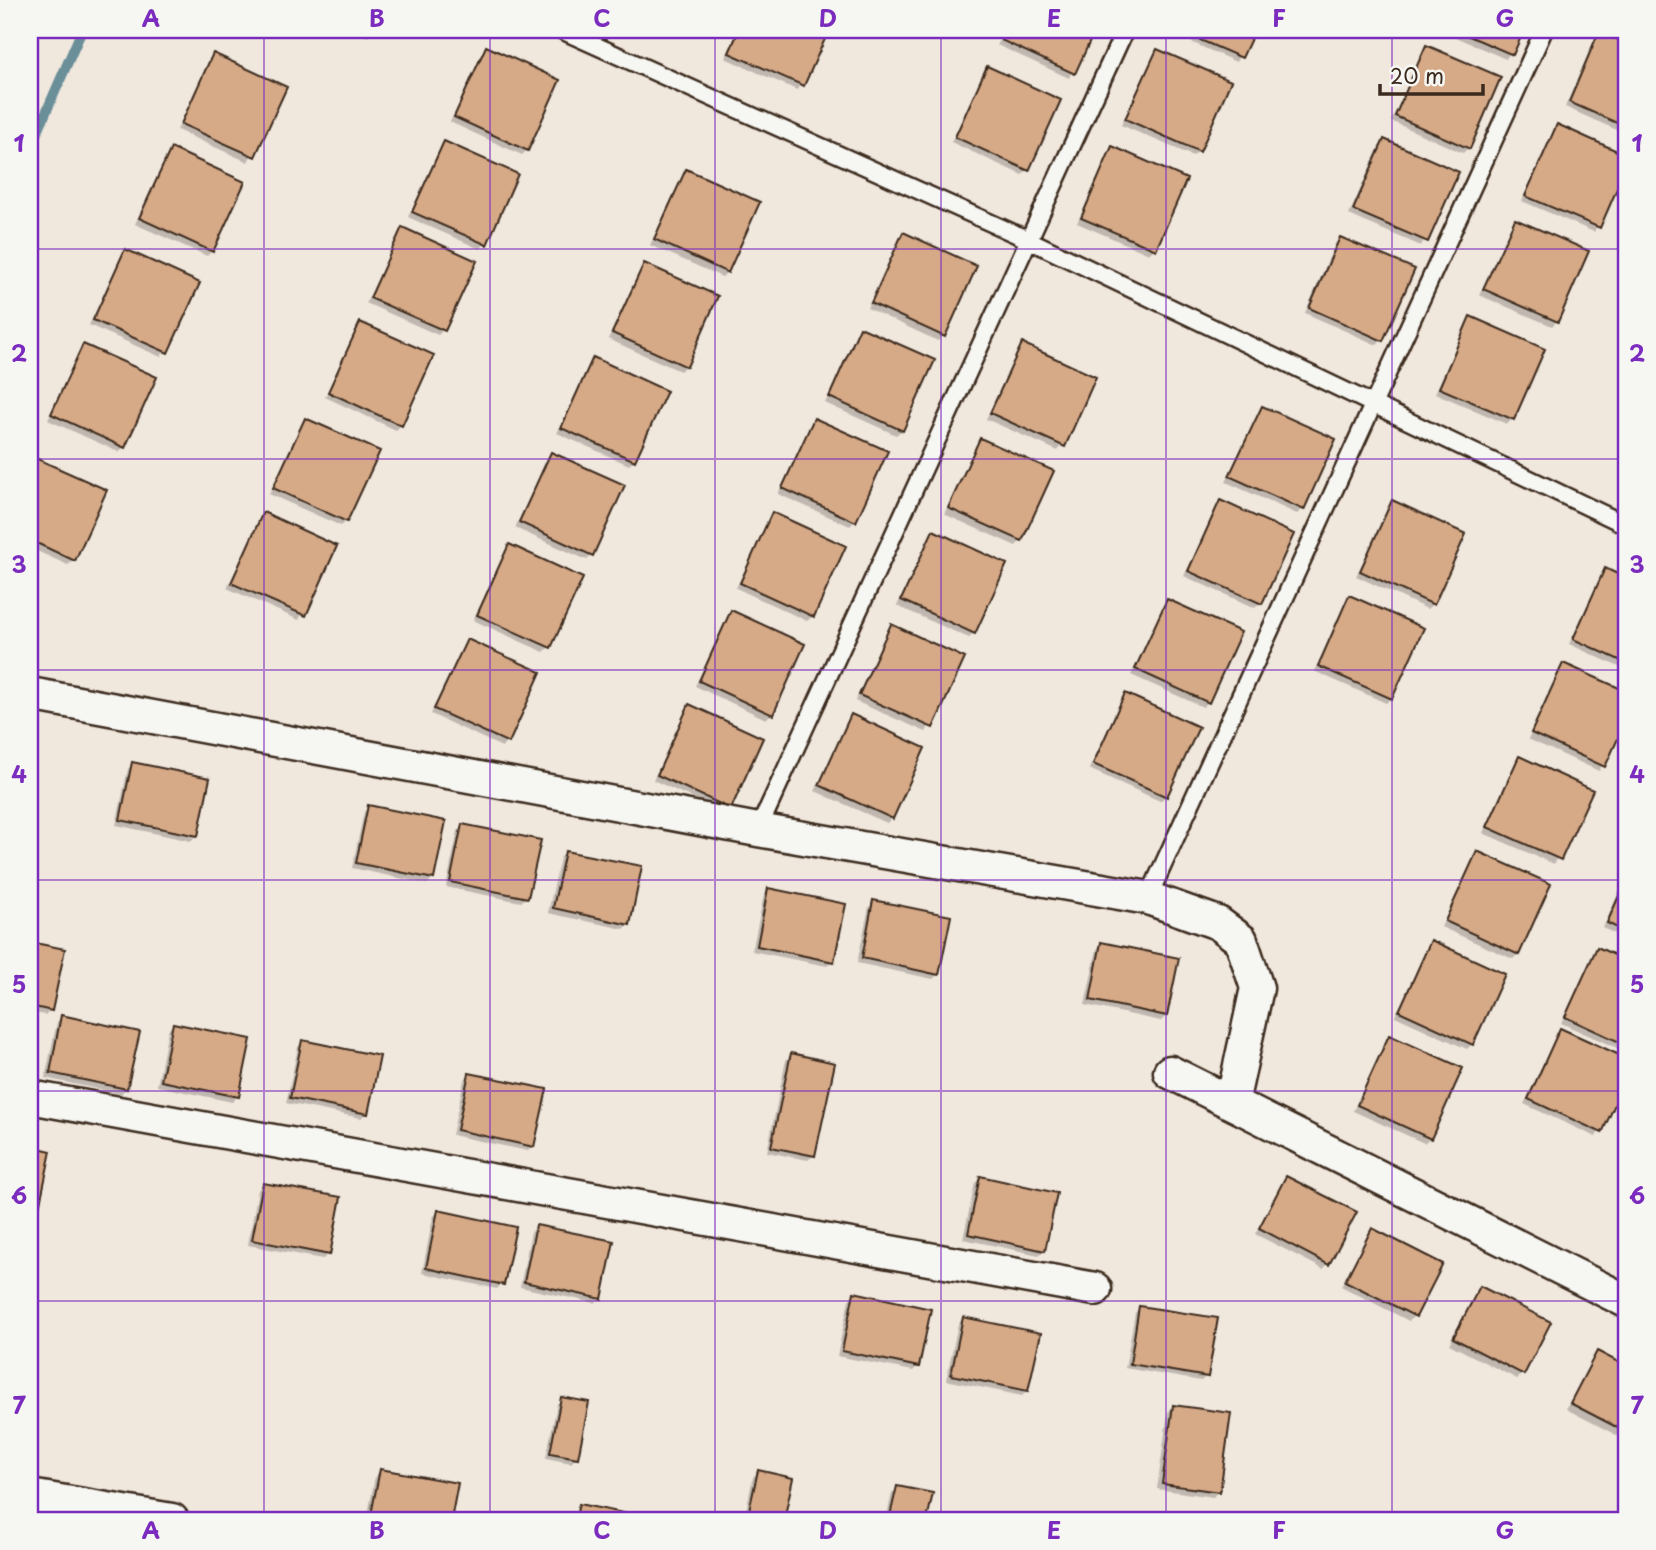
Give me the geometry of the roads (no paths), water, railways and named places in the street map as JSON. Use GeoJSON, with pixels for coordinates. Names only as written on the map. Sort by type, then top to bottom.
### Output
{"type":"FeatureCollection","features":[{"type":"Feature","properties":{"kind":"street"},"geometry":{"type":"LineString","coordinates":[[30,694],[758,830],[1148,898],[1218,923],[1241,940],[1257,988],[1232,1103]]}},
{"type":"Feature","properties":{"kind":"street"},"geometry":{"type":"LineString","coordinates":[[1170,1072],[1626,1301]]}},
{"type":"Feature","properties":{"kind":"street"},"geometry":{"type":"LineString","coordinates":[[30,1097],[1095,1289]]}},
{"type":"Feature","properties":{"kind":"street"},"geometry":{"type":"LineString","coordinates":[[30,1496],[172,1520]]}},
{"type":"Feature","properties":{"kind":"lane"},"geometry":{"type":"LineString","coordinates":[[561,30],[1029,240],[1376,403],[1626,525]]}},
{"type":"Feature","properties":{"kind":"lane"},"geometry":{"type":"LineString","coordinates":[[758,830],[1125,30]]}},
{"type":"Feature","properties":{"kind":"lane"},"geometry":{"type":"LineString","coordinates":[[1148,898],[1544,30]]}},
{"type":"Feature","properties":{"kind":"waterway"},"geometry":{"type":"LineString","coordinates":[[30,149],[82,30]]}}]}
